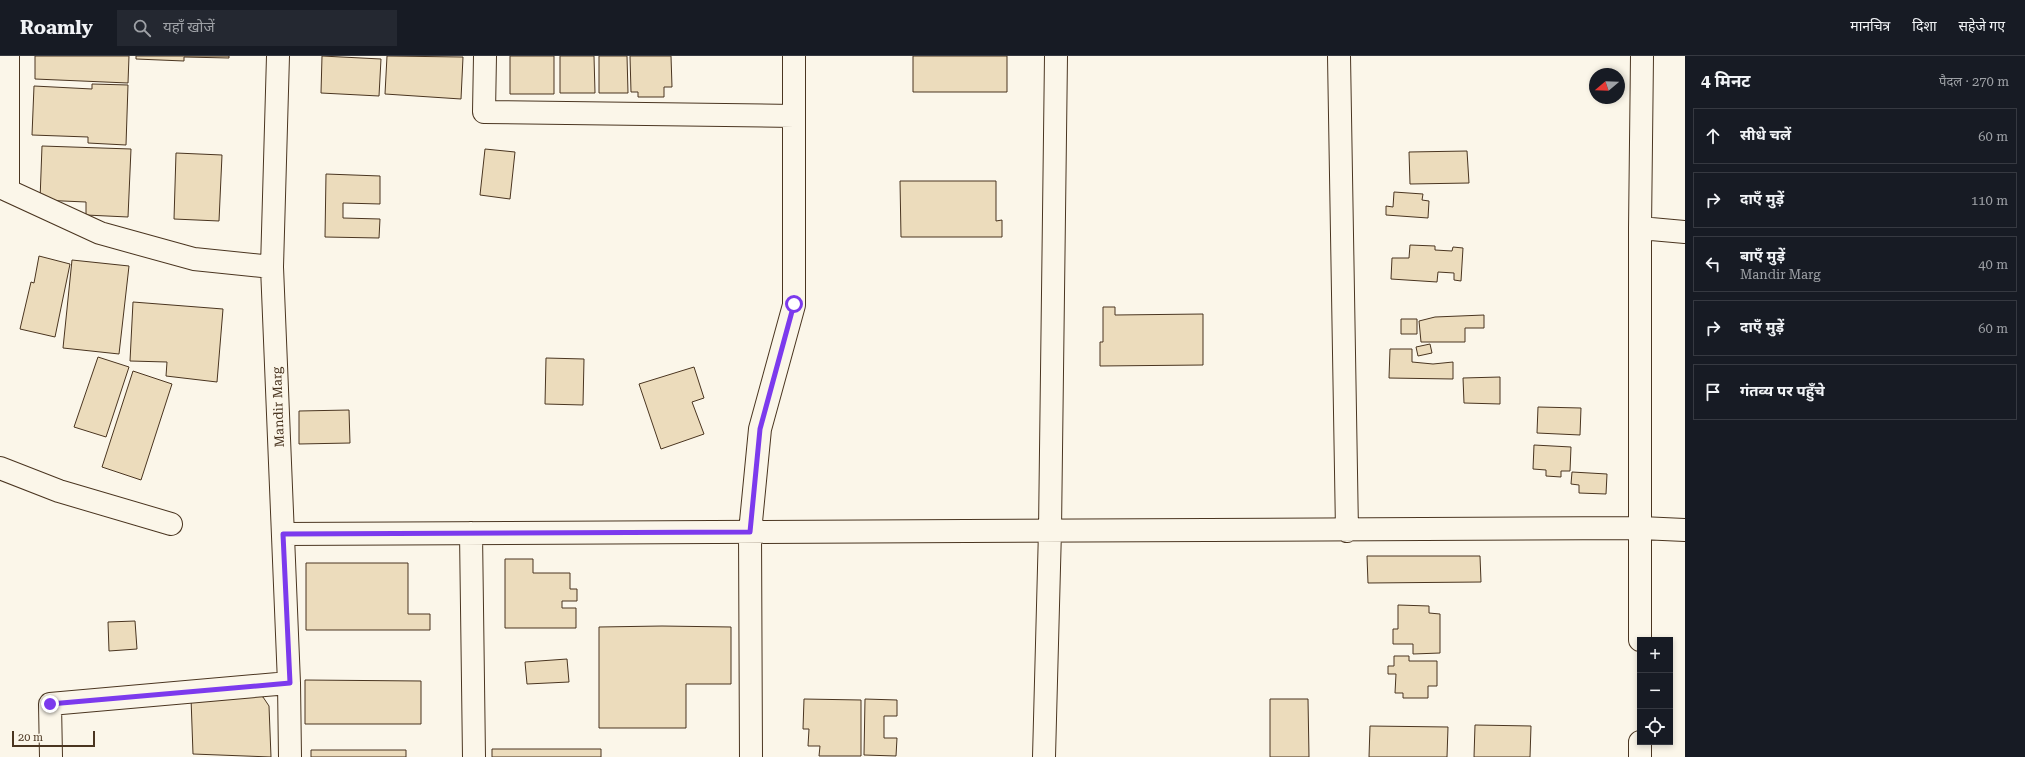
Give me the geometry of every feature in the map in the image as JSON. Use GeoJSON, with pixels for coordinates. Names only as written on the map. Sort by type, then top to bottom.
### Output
{"type":"FeatureCollection","features":[{"type":"Feature","properties":{"kind":"street"},"geometry":{"type":"LineString","coordinates":[[8,56],[4,188],[100,233],[194,259],[272,267]]}},
{"type":"Feature","properties":{"kind":"street","name":"Mandir Marg"},"geometry":{"type":"LineString","coordinates":[[278,56],[272,267],[290,683],[290,757]]}},
{"type":"Feature","properties":{"kind":"street"},"geometry":{"type":"LineString","coordinates":[[485,56],[484,112],[794,116]]}},
{"type":"Feature","properties":{"kind":"street"},"geometry":{"type":"LineString","coordinates":[[751,757],[750,532],[760,429],[794,304],[794,56]]}},
{"type":"Feature","properties":{"kind":"street"},"geometry":{"type":"LineString","coordinates":[[1044,757],[1050,530],[1056,56]]}},
{"type":"Feature","properties":{"kind":"street"},"geometry":{"type":"LineString","coordinates":[[1339,56],[1347,531]]}},
{"type":"Feature","properties":{"kind":"street"},"geometry":{"type":"LineString","coordinates":[[1640,637],[1640,228],[1642,56]]}},
{"type":"Feature","properties":{"kind":"street"},"geometry":{"type":"LineString","coordinates":[[1640,228],[1685,232]]}},
{"type":"Feature","properties":{"kind":"street"},"geometry":{"type":"LineString","coordinates":[[0,468],[59,491],[171,524]]}},
{"type":"Feature","properties":{"kind":"street"},"geometry":{"type":"LineString","coordinates":[[283,534],[1050,530],[1347,531],[1641,528],[1685,530]]}},
{"type":"Feature","properties":{"kind":"street"},"geometry":{"type":"LineString","coordinates":[[471,534],[474,757]]}},
{"type":"Feature","properties":{"kind":"street"},"geometry":{"type":"LineString","coordinates":[[51,757],[50,704],[290,683]]}},
{"type":"Feature","properties":{"kind":"street"},"geometry":{"type":"LineString","coordinates":[[1640,745],[1640,757]]}},
{"type":"Feature","properties":{"kind":"building"},"geometry":{"type":"Polygon","coordinates":[[[35,56],[129,56],[128,83],[35,79],[35,56]]]}},
{"type":"Feature","properties":{"kind":"building"},"geometry":{"type":"Polygon","coordinates":[[[136,56],[229,56],[229,58],[184,57],[184,61],[136,59],[136,56]]]}},
{"type":"Feature","properties":{"kind":"building"},"geometry":{"type":"Polygon","coordinates":[[[322,56],[381,59],[379,96],[321,93],[322,56]]]}},
{"type":"Feature","properties":{"kind":"building"},"geometry":{"type":"Polygon","coordinates":[[[387,56],[463,57],[461,99],[385,94],[387,56]]]}},
{"type":"Feature","properties":{"kind":"building"},"geometry":{"type":"Polygon","coordinates":[[[510,56],[554,56],[554,94],[510,94],[510,56]]]}},
{"type":"Feature","properties":{"kind":"building"},"geometry":{"type":"Polygon","coordinates":[[[560,56],[594,56],[595,93],[560,93],[560,56]]]}},
{"type":"Feature","properties":{"kind":"building"},"geometry":{"type":"Polygon","coordinates":[[[599,56],[627,56],[628,93],[599,93],[599,56]]]}},
{"type":"Feature","properties":{"kind":"building"},"geometry":{"type":"Polygon","coordinates":[[[630,56],[671,56],[672,87],[664,87],[664,97],[638,97],[638,92],[631,92],[630,56]]]}},
{"type":"Feature","properties":{"kind":"building"},"geometry":{"type":"Polygon","coordinates":[[[913,56],[1007,56],[1007,92],[913,92],[913,56]]]}},
{"type":"Feature","properties":{"kind":"building"},"geometry":{"type":"Polygon","coordinates":[[[92,84],[128,85],[126,145],[88,143],[88,137],[32,135],[34,86],[92,89],[92,84]]]}},
{"type":"Feature","properties":{"kind":"building"},"geometry":{"type":"Polygon","coordinates":[[[42,146],[131,149],[128,217],[86,215],[86,202],[40,200],[42,146]]]}},
{"type":"Feature","properties":{"kind":"building"},"geometry":{"type":"Polygon","coordinates":[[[485,149],[515,152],[510,199],[480,195],[485,149]]]}},
{"type":"Feature","properties":{"kind":"building"},"geometry":{"type":"Polygon","coordinates":[[[1467,151],[1469,183],[1410,184],[1409,152],[1467,151]]]}},
{"type":"Feature","properties":{"kind":"building"},"geometry":{"type":"Polygon","coordinates":[[[176,153],[222,155],[219,221],[174,219],[176,153]]]}},
{"type":"Feature","properties":{"kind":"building"},"geometry":{"type":"Polygon","coordinates":[[[326,174],[380,176],[380,204],[343,203],[343,218],[380,219],[379,238],[325,237],[326,174]]]}},
{"type":"Feature","properties":{"kind":"building"},"geometry":{"type":"Polygon","coordinates":[[[900,181],[996,181],[996,221],[1002,220],[1002,237],[901,237],[900,181]]]}},
{"type":"Feature","properties":{"kind":"building"},"geometry":{"type":"Polygon","coordinates":[[[1394,192],[1423,194],[1422,200],[1429,201],[1428,218],[1386,215],[1386,206],[1393,207],[1394,192]]]}},
{"type":"Feature","properties":{"kind":"building"},"geometry":{"type":"Polygon","coordinates":[[[1410,245],[1435,246],[1435,250],[1452,251],[1453,247],[1463,248],[1461,281],[1454,280],[1454,273],[1438,272],[1437,282],[1391,279],[1392,258],[1409,258],[1410,245]]]}},
{"type":"Feature","properties":{"kind":"building"},"geometry":{"type":"Polygon","coordinates":[[[39,256],[70,264],[55,337],[20,329],[31,282],[34,283],[39,256]]]}},
{"type":"Feature","properties":{"kind":"building"},"geometry":{"type":"Polygon","coordinates":[[[72,260],[129,266],[119,354],[63,348],[72,260]]]}},
{"type":"Feature","properties":{"kind":"building"},"geometry":{"type":"Polygon","coordinates":[[[133,302],[223,309],[217,382],[166,376],[167,362],[130,361],[133,302]]]}},
{"type":"Feature","properties":{"kind":"building"},"geometry":{"type":"Polygon","coordinates":[[[1103,307],[1115,307],[1115,315],[1203,314],[1203,365],[1100,366],[1100,342],[1103,342],[1103,307]]]}},
{"type":"Feature","properties":{"kind":"building"},"geometry":{"type":"Polygon","coordinates":[[[1484,315],[1484,328],[1465,328],[1465,342],[1421,342],[1419,321],[1435,317],[1484,315]]]}},
{"type":"Feature","properties":{"kind":"building"},"geometry":{"type":"Polygon","coordinates":[[[1401,319],[1417,319],[1417,334],[1401,334],[1401,319]]]}},
{"type":"Feature","properties":{"kind":"building"},"geometry":{"type":"Polygon","coordinates":[[[1430,344],[1432,353],[1418,356],[1416,347],[1430,344]]]}},
{"type":"Feature","properties":{"kind":"building"},"geometry":{"type":"Polygon","coordinates":[[[1390,349],[1412,349],[1412,362],[1433,364],[1453,362],[1453,379],[1389,378],[1390,349]]]}},
{"type":"Feature","properties":{"kind":"building"},"geometry":{"type":"Polygon","coordinates":[[[98,357],[129,367],[106,437],[74,427],[98,357]]]}},
{"type":"Feature","properties":{"kind":"building"},"geometry":{"type":"Polygon","coordinates":[[[546,358],[584,359],[583,405],[545,404],[546,358]]]}},
{"type":"Feature","properties":{"kind":"building"},"geometry":{"type":"Polygon","coordinates":[[[694,367],[704,398],[692,402],[704,434],[661,449],[639,384],[694,367]]]}},
{"type":"Feature","properties":{"kind":"building"},"geometry":{"type":"Polygon","coordinates":[[[133,371],[172,384],[141,480],[102,467],[133,371]]]}},
{"type":"Feature","properties":{"kind":"building"},"geometry":{"type":"Polygon","coordinates":[[[1500,377],[1500,404],[1464,403],[1463,378],[1500,377]]]}},
{"type":"Feature","properties":{"kind":"building"},"geometry":{"type":"Polygon","coordinates":[[[1538,407],[1581,408],[1580,435],[1537,433],[1538,407]]]}},
{"type":"Feature","properties":{"kind":"building"},"geometry":{"type":"Polygon","coordinates":[[[349,410],[350,443],[299,444],[299,411],[349,410]]]}},
{"type":"Feature","properties":{"kind":"building"},"geometry":{"type":"Polygon","coordinates":[[[1534,445],[1571,447],[1570,471],[1561,471],[1561,477],[1546,476],[1546,470],[1533,469],[1534,445]]]}},
{"type":"Feature","properties":{"kind":"building"},"geometry":{"type":"Polygon","coordinates":[[[1572,472],[1607,474],[1606,494],[1579,493],[1579,485],[1571,484],[1572,472]]]}},
{"type":"Feature","properties":{"kind":"building"},"geometry":{"type":"Polygon","coordinates":[[[1367,556],[1480,556],[1481,582],[1368,583],[1367,556]]]}},
{"type":"Feature","properties":{"kind":"building"},"geometry":{"type":"Polygon","coordinates":[[[505,559],[533,559],[533,573],[570,573],[570,589],[577,589],[577,601],[562,601],[562,608],[576,608],[576,628],[505,628],[505,559]]]}},
{"type":"Feature","properties":{"kind":"building"},"geometry":{"type":"Polygon","coordinates":[[[306,563],[408,563],[408,614],[430,614],[430,630],[306,630],[306,563]]]}},
{"type":"Feature","properties":{"kind":"building"},"geometry":{"type":"Polygon","coordinates":[[[1398,605],[1429,606],[1429,613],[1440,614],[1440,653],[1413,654],[1413,644],[1393,644],[1393,629],[1398,629],[1398,605]]]}},
{"type":"Feature","properties":{"kind":"building"},"geometry":{"type":"Polygon","coordinates":[[[135,621],[137,649],[109,651],[108,622],[135,621]]]}},
{"type":"Feature","properties":{"kind":"building"},"geometry":{"type":"Polygon","coordinates":[[[599,627],[731,627],[731,684],[686,684],[686,728],[599,728],[599,627]]]}},
{"type":"Feature","properties":{"kind":"building"},"geometry":{"type":"Polygon","coordinates":[[[1394,656],[1409,656],[1409,661],[1437,661],[1437,686],[1428,686],[1428,698],[1403,698],[1403,693],[1395,693],[1396,674],[1388,674],[1388,666],[1394,666],[1394,656]]]}},
{"type":"Feature","properties":{"kind":"building"},"geometry":{"type":"Polygon","coordinates":[[[567,659],[569,682],[527,684],[525,662],[567,659]]]}},
{"type":"Feature","properties":{"kind":"building"},"geometry":{"type":"Polygon","coordinates":[[[305,680],[421,681],[421,724],[305,724],[305,680]]]}},
{"type":"Feature","properties":{"kind":"building"},"geometry":{"type":"Polygon","coordinates":[[[254,693],[263,697],[269,706],[271,757],[193,754],[191,698],[254,693]]]}},
{"type":"Feature","properties":{"kind":"building"},"geometry":{"type":"Polygon","coordinates":[[[804,699],[861,700],[861,756],[819,756],[820,746],[808,746],[809,729],[803,729],[804,699]]]}},
{"type":"Feature","properties":{"kind":"building"},"geometry":{"type":"Polygon","coordinates":[[[865,699],[897,700],[897,716],[884,716],[884,738],[897,738],[896,756],[864,755],[865,699]]]}},
{"type":"Feature","properties":{"kind":"building"},"geometry":{"type":"Polygon","coordinates":[[[1270,699],[1308,699],[1309,757],[1270,757],[1270,699]]]}},
{"type":"Feature","properties":{"kind":"building"},"geometry":{"type":"Polygon","coordinates":[[[1475,725],[1531,726],[1530,757],[1474,757],[1475,725]]]}},
{"type":"Feature","properties":{"kind":"building"},"geometry":{"type":"Polygon","coordinates":[[[1370,726],[1448,727],[1447,757],[1369,757],[1370,726]]]}},
{"type":"Feature","properties":{"kind":"building"},"geometry":{"type":"Polygon","coordinates":[[[492,749],[601,749],[601,757],[492,757],[492,749]]]}},
{"type":"Feature","properties":{"kind":"building"},"geometry":{"type":"Polygon","coordinates":[[[311,750],[406,750],[406,757],[311,757],[311,750]]]}},
{"type":"Feature","properties":{"kind":"route"},"geometry":{"type":"LineString","coordinates":[[50,704],[290,683],[283,534],[750,532],[760,429],[794,304]]}}]}
